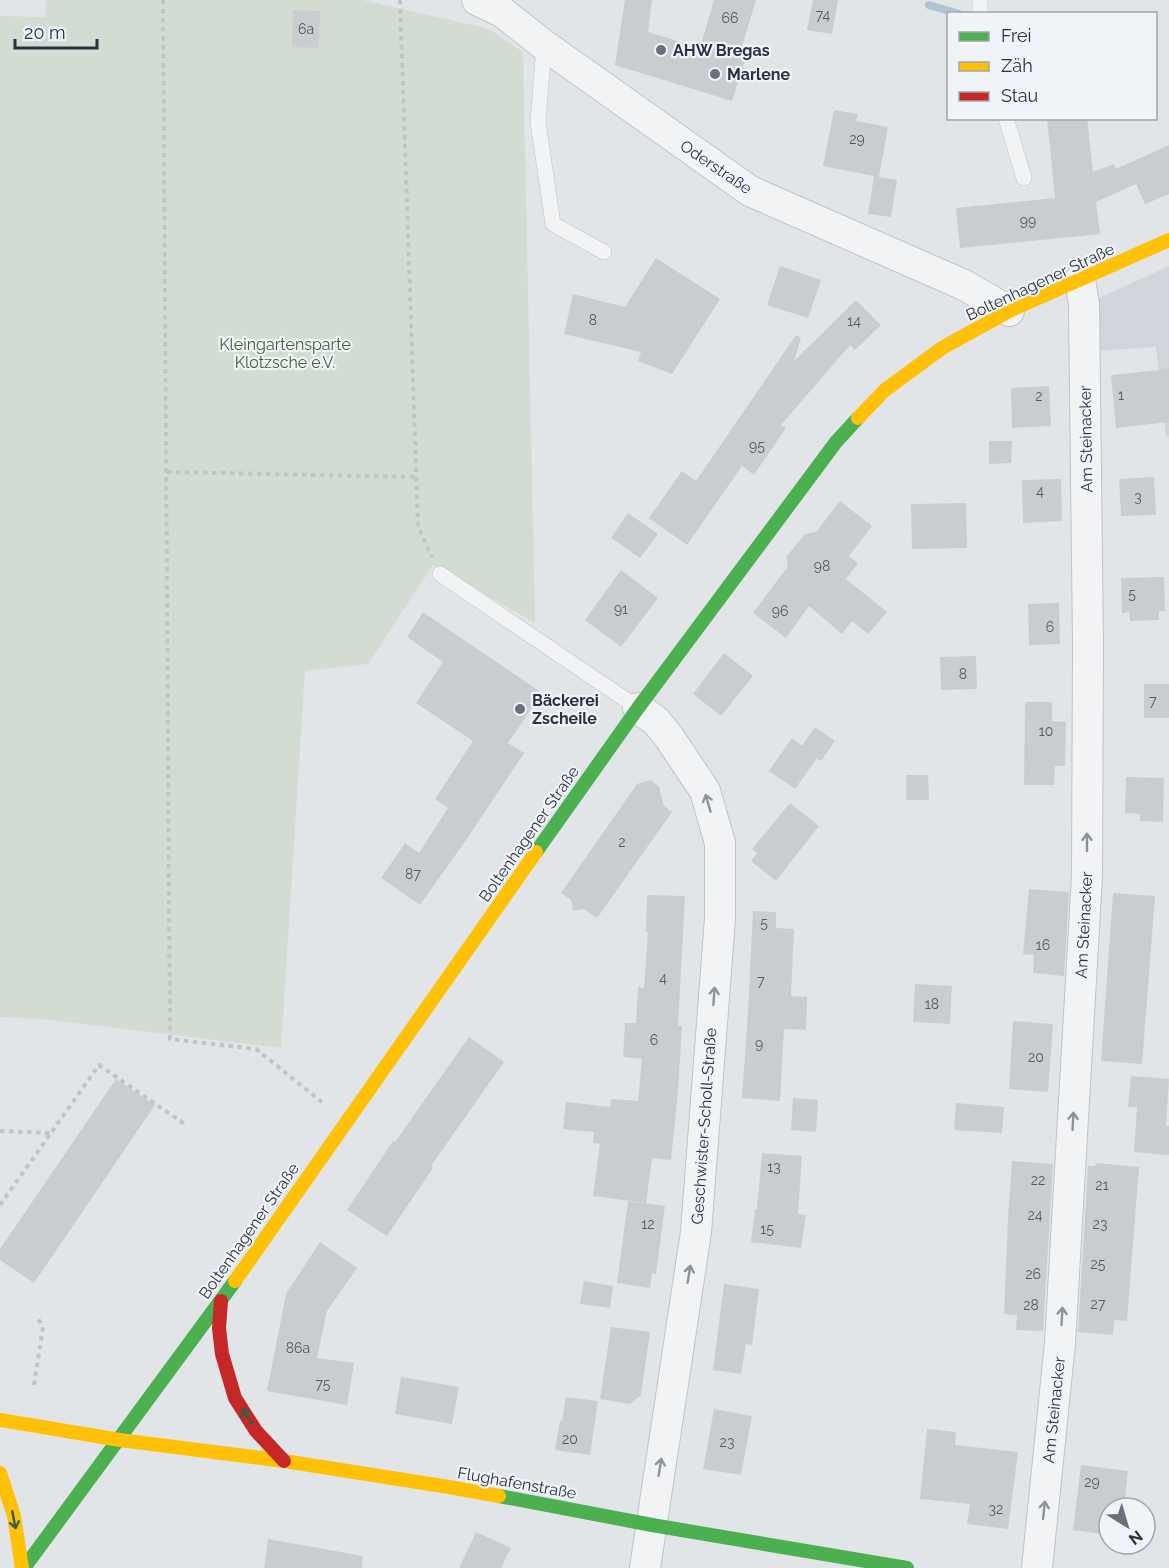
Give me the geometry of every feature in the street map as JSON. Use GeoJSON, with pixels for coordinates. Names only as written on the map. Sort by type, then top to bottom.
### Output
{"type":"FeatureCollection","features":[{"type":"Feature","properties":{"kind":"street","name":"Oderstraße"},"geometry":{"type":"LineString","coordinates":[[477,0],[502,12],[544,45],[750,191],[964,285],[1009,311]]}},
{"type":"Feature","properties":{"kind":"street","name":"Boltenhagener Straße"},"geometry":{"type":"LineString","coordinates":[[23,1568],[221,1301],[638,708],[836,442],[885,390],[942,348],[1009,311],[1169,240]]}},
{"type":"Feature","properties":{"kind":"street","name":"Am Steinacker"},"geometry":{"type":"LineString","coordinates":[[1037,1568],[1060,1343],[1087,876],[1088,644],[1084,304],[1080,280]]}},
{"type":"Feature","properties":{"kind":"street","name":"Geschwister-Scholl-Straße"},"geometry":{"type":"LineString","coordinates":[[638,708],[656,721],[669,737],[705,791],[720,843],[720,919],[696,1232],[645,1568]]}},
{"type":"Feature","properties":{"kind":"street"},"geometry":{"type":"LineString","coordinates":[[221,1301],[219,1328],[222,1354],[235,1398],[256,1431],[284,1461]]}},
{"type":"Feature","properties":{"kind":"street","name":"Flughafenstraße"},"geometry":{"type":"LineString","coordinates":[[0,1420],[120,1440],[284,1461],[448,1487],[652,1525],[907,1568]]}},
{"type":"Feature","properties":{"kind":"street"},"geometry":{"type":"LineString","coordinates":[[0,1473],[14,1516],[23,1568]]}},
{"type":"Feature","properties":{"kind":"lane"},"geometry":{"type":"LineString","coordinates":[[544,45],[538,122],[553,224],[604,252]]}},
{"type":"Feature","properties":{"kind":"lane"},"geometry":{"type":"LineString","coordinates":[[1007,120],[1024,178]]}},
{"type":"Feature","properties":{"kind":"lane"},"geometry":{"type":"LineString","coordinates":[[440,574],[638,708]]}},
{"type":"Feature","properties":{"kind":"path"},"geometry":{"type":"LineString","coordinates":[[163,0],[170,1039],[256,1049],[331,1109]]}},
{"type":"Feature","properties":{"kind":"path"},"geometry":{"type":"LineString","coordinates":[[400,0],[418,527],[440,574]]}},
{"type":"Feature","properties":{"kind":"path"},"geometry":{"type":"LineString","coordinates":[[167,472],[417,477]]}},
{"type":"Feature","properties":{"kind":"path"},"geometry":{"type":"LineString","coordinates":[[0,1205],[99,1065],[186,1125]]}},
{"type":"Feature","properties":{"kind":"path"},"geometry":{"type":"LineString","coordinates":[[0,1131],[50,1133]]}},
{"type":"Feature","properties":{"kind":"path"},"geometry":{"type":"LineString","coordinates":[[34,1385],[43,1327],[37,1317]]}},
{"type":"Feature","properties":{"kind":"shaded area"},"geometry":{"type":"Polygon","coordinates":[[[1169,266],[1169,437],[1166,437],[1156,347],[1093,351],[1090,302],[1169,266]]]}},
{"type":"Feature","properties":{"kind":"green space","name":"Kleingartensparte Klotzsche e.V."},"geometry":{"type":"Polygon","coordinates":[[[46,0],[363,0],[489,29],[523,52],[535,623],[433,565],[368,664],[305,671],[281,1048],[41,1019],[0,1017],[0,16],[45,17],[46,0]]]}},
{"type":"Feature","properties":{"kind":"building"},"geometry":{"type":"Polygon","coordinates":[[[625,0],[652,0],[648,32],[700,48],[714,0],[756,0],[742,46],[749,48],[732,101],[615,65],[625,0]]]}},
{"type":"Feature","properties":{"kind":"building"},"geometry":{"type":"Polygon","coordinates":[[[813,0],[838,0],[832,34],[807,30],[813,0]]]}},
{"type":"Feature","properties":{"kind":"building"},"geometry":{"type":"Polygon","coordinates":[[[293,10],[320,11],[319,48],[292,47],[293,10]]]}},
{"type":"Feature","properties":{"kind":"building"},"geometry":{"type":"Polygon","coordinates":[[[834,110],[858,114],[856,121],[888,127],[879,177],[897,180],[891,217],[868,214],[874,176],[823,166],[834,110]]]}},
{"type":"Feature","properties":{"kind":"building"},"geometry":{"type":"Polygon","coordinates":[[[1047,120],[1087,120],[1093,172],[1114,164],[1116,169],[1169,145],[1169,194],[1145,204],[1136,184],[1096,202],[1100,234],[960,248],[956,208],[1055,198],[1047,120]]]}},
{"type":"Feature","properties":{"kind":"building"},"geometry":{"type":"Polygon","coordinates":[[[656,258],[720,299],[672,374],[638,361],[641,352],[564,334],[573,294],[625,307],[656,258]]]}},
{"type":"Feature","properties":{"kind":"building"},"geometry":{"type":"Polygon","coordinates":[[[780,266],[821,280],[808,318],[767,305],[780,266]]]}},
{"type":"Feature","properties":{"kind":"building"},"geometry":{"type":"Polygon","coordinates":[[[856,300],[881,325],[855,350],[850,345],[781,425],[786,428],[754,475],[742,466],[687,545],[649,518],[682,471],[696,481],[796,335],[801,338],[794,361],[856,300]]]}},
{"type":"Feature","properties":{"kind":"building"},"geometry":{"type":"Polygon","coordinates":[[[1169,369],[1169,422],[1116,428],[1111,375],[1169,369]]]}},
{"type":"Feature","properties":{"kind":"building"},"geometry":{"type":"Polygon","coordinates":[[[1049,386],[1051,426],[1012,428],[1011,388],[1049,386]]]}},
{"type":"Feature","properties":{"kind":"building"},"geometry":{"type":"Polygon","coordinates":[[[989,441],[1012,441],[1011,463],[989,464],[989,441]]]}},
{"type":"Feature","properties":{"kind":"building"},"geometry":{"type":"Polygon","coordinates":[[[1154,477],[1156,515],[1121,516],[1119,479],[1154,477]]]}},
{"type":"Feature","properties":{"kind":"building"},"geometry":{"type":"Polygon","coordinates":[[[1061,479],[1062,521],[1023,523],[1022,480],[1061,479]]]}},
{"type":"Feature","properties":{"kind":"building"},"geometry":{"type":"Polygon","coordinates":[[[840,501],[872,526],[849,556],[858,563],[846,579],[887,612],[868,634],[852,621],[842,634],[809,606],[786,638],[753,613],[788,566],[786,557],[805,534],[816,532],[840,501]]]}},
{"type":"Feature","properties":{"kind":"building"},"geometry":{"type":"Polygon","coordinates":[[[966,503],[967,548],[912,549],[911,504],[966,503]]]}},
{"type":"Feature","properties":{"kind":"building"},"geometry":{"type":"Polygon","coordinates":[[[628,513],[658,534],[640,558],[611,538],[628,513]]]}},
{"type":"Feature","properties":{"kind":"building"},"geometry":{"type":"Polygon","coordinates":[[[621,570],[658,598],[621,647],[585,620],[621,570]]]}},
{"type":"Feature","properties":{"kind":"building"},"geometry":{"type":"Polygon","coordinates":[[[1164,577],[1165,611],[1159,611],[1159,620],[1130,621],[1129,612],[1122,613],[1121,578],[1164,577]]]}},
{"type":"Feature","properties":{"kind":"building"},"geometry":{"type":"Polygon","coordinates":[[[1059,603],[1060,644],[1029,645],[1028,604],[1059,603]]]}},
{"type":"Feature","properties":{"kind":"building"},"geometry":{"type":"Polygon","coordinates":[[[423,612],[542,693],[508,743],[524,753],[420,905],[381,878],[405,843],[419,853],[448,808],[435,799],[473,741],[416,703],[443,662],[407,637],[423,612]]]}},
{"type":"Feature","properties":{"kind":"building"},"geometry":{"type":"Polygon","coordinates":[[[724,653],[753,676],[721,716],[693,694],[724,653]]]}},
{"type":"Feature","properties":{"kind":"building"},"geometry":{"type":"Polygon","coordinates":[[[976,656],[977,689],[941,690],[940,657],[976,656]]]}},
{"type":"Feature","properties":{"kind":"building"},"geometry":{"type":"Polygon","coordinates":[[[1144,684],[1169,684],[1169,718],[1144,718],[1144,684]]]}},
{"type":"Feature","properties":{"kind":"building"},"geometry":{"type":"Polygon","coordinates":[[[1025,702],[1052,702],[1052,721],[1066,722],[1065,766],[1055,766],[1054,785],[1024,785],[1025,702]]]}},
{"type":"Feature","properties":{"kind":"building"},"geometry":{"type":"Polygon","coordinates":[[[815,727],[835,741],[821,761],[817,758],[795,789],[769,771],[792,738],[802,746],[815,727]]]}},
{"type":"Feature","properties":{"kind":"building"},"geometry":{"type":"Polygon","coordinates":[[[906,775],[928,775],[929,800],[906,800],[906,775]]]}},
{"type":"Feature","properties":{"kind":"building"},"geometry":{"type":"Polygon","coordinates":[[[1126,777],[1164,778],[1163,822],[1140,821],[1140,814],[1125,813],[1126,777]]]}},
{"type":"Feature","properties":{"kind":"building"},"geometry":{"type":"Polygon","coordinates":[[[651,780],[659,787],[664,806],[672,812],[597,918],[584,909],[573,911],[571,900],[561,893],[637,784],[651,780]]]}},
{"type":"Feature","properties":{"kind":"building"},"geometry":{"type":"Polygon","coordinates":[[[790,803],[819,826],[776,881],[751,861],[757,853],[752,849],[790,803]]]}},
{"type":"Feature","properties":{"kind":"building"},"geometry":{"type":"Polygon","coordinates":[[[1029,889],[1069,892],[1064,976],[1033,973],[1034,955],[1023,954],[1029,889]]]}},
{"type":"Feature","properties":{"kind":"building"},"geometry":{"type":"Polygon","coordinates":[[[1113,893],[1155,896],[1142,1064],[1101,1061],[1113,893]]]}},
{"type":"Feature","properties":{"kind":"building"},"geometry":{"type":"Polygon","coordinates":[[[647,895],[685,896],[678,1026],[682,1026],[671,1160],[652,1158],[646,1203],[593,1196],[600,1144],[593,1143],[594,1132],[563,1129],[566,1102],[610,1107],[611,1099],[638,1101],[642,1059],[623,1057],[625,1023],[636,1023],[638,987],[644,988],[648,932],[646,932],[647,895]]]}},
{"type":"Feature","properties":{"kind":"building"},"geometry":{"type":"Polygon","coordinates":[[[753,911],[776,912],[776,928],[794,929],[791,996],[807,997],[806,1030],[784,1029],[780,1101],[742,1098],[753,911]]]}},
{"type":"Feature","properties":{"kind":"building"},"geometry":{"type":"Polygon","coordinates":[[[915,984],[952,986],[950,1024],[913,1022],[915,984]]]}},
{"type":"Feature","properties":{"kind":"building"},"geometry":{"type":"Polygon","coordinates":[[[1013,1021],[1053,1024],[1048,1092],[1009,1089],[1013,1021]]]}},
{"type":"Feature","properties":{"kind":"building"},"geometry":{"type":"Polygon","coordinates":[[[469,1037],[504,1062],[431,1166],[433,1168],[387,1236],[347,1210],[393,1141],[395,1142],[469,1037]]]}},
{"type":"Feature","properties":{"kind":"building"},"geometry":{"type":"Polygon","coordinates":[[[1131,1076],[1169,1079],[1166,1126],[1169,1126],[1169,1155],[1134,1152],[1137,1107],[1128,1107],[1131,1076]]]}},
{"type":"Feature","properties":{"kind":"building"},"geometry":{"type":"Polygon","coordinates":[[[116,1079],[155,1105],[34,1283],[0,1260],[0,1249],[116,1079]]]}},
{"type":"Feature","properties":{"kind":"building"},"geometry":{"type":"Polygon","coordinates":[[[793,1098],[818,1100],[816,1132],[791,1130],[793,1098]]]}},
{"type":"Feature","properties":{"kind":"building"},"geometry":{"type":"Polygon","coordinates":[[[956,1103],[1004,1107],[1002,1133],[954,1130],[956,1103]]]}},
{"type":"Feature","properties":{"kind":"building"},"geometry":{"type":"Polygon","coordinates":[[[762,1153],[802,1156],[798,1214],[806,1215],[801,1248],[751,1242],[755,1209],[757,1209],[762,1153]]]}},
{"type":"Feature","properties":{"kind":"building"},"geometry":{"type":"Polygon","coordinates":[[[1012,1161],[1053,1164],[1043,1331],[1016,1330],[1017,1315],[1004,1314],[1012,1161]]]}},
{"type":"Feature","properties":{"kind":"building"},"geometry":{"type":"Polygon","coordinates":[[[1096,1163],[1139,1167],[1127,1321],[1114,1320],[1113,1335],[1078,1332],[1088,1166],[1095,1166],[1096,1163]]]}},
{"type":"Feature","properties":{"kind":"building"},"geometry":{"type":"Polygon","coordinates":[[[628,1201],[665,1206],[656,1274],[652,1273],[650,1288],[617,1283],[628,1201]]]}},
{"type":"Feature","properties":{"kind":"building"},"geometry":{"type":"Polygon","coordinates":[[[320,1242],[357,1268],[327,1311],[317,1358],[354,1363],[347,1405],[267,1391],[286,1294],[320,1242]]]}},
{"type":"Feature","properties":{"kind":"building"},"geometry":{"type":"Polygon","coordinates":[[[584,1281],[613,1286],[610,1308],[580,1304],[584,1281]]]}},
{"type":"Feature","properties":{"kind":"building"},"geometry":{"type":"Polygon","coordinates":[[[724,1284],[759,1289],[752,1345],[746,1344],[741,1374],[713,1370],[724,1284]]]}},
{"type":"Feature","properties":{"kind":"building"},"geometry":{"type":"Polygon","coordinates":[[[611,1327],[650,1332],[641,1395],[630,1404],[600,1399],[611,1327]]]}},
{"type":"Feature","properties":{"kind":"building"},"geometry":{"type":"Polygon","coordinates":[[[401,1377],[459,1387],[452,1424],[395,1414],[401,1377]]]}},
{"type":"Feature","properties":{"kind":"building"},"geometry":{"type":"Polygon","coordinates":[[[566,1397],[598,1401],[590,1455],[555,1450],[566,1397]]]}},
{"type":"Feature","properties":{"kind":"building"},"geometry":{"type":"Polygon","coordinates":[[[714,1409],[752,1416],[741,1475],[703,1469],[714,1409]]]}},
{"type":"Feature","properties":{"kind":"building"},"geometry":{"type":"Polygon","coordinates":[[[927,1429],[956,1432],[955,1445],[1018,1452],[1008,1529],[967,1524],[970,1504],[920,1499],[927,1429]]]}},
{"type":"Feature","properties":{"kind":"building"},"geometry":{"type":"Polygon","coordinates":[[[1081,1465],[1128,1471],[1125,1496],[1097,1496],[1097,1533],[1073,1530],[1081,1465]]]}},
{"type":"Feature","properties":{"kind":"building"},"geometry":{"type":"Polygon","coordinates":[[[476,1532],[511,1548],[501,1568],[459,1568],[476,1532]]]}},
{"type":"Feature","properties":{"kind":"building"},"geometry":{"type":"Polygon","coordinates":[[[268,1539],[363,1556],[362,1568],[264,1568],[268,1539]]]}},
{"type":"Feature","properties":{"kind":"waterway"},"geometry":{"type":"LineString","coordinates":[[929,5],[952,12]]}},
{"type":"Feature","properties":{"kind":"traffic: fast"},"geometry":{"type":"LineString","coordinates":[[536,852],[638,708],[836,442],[858,418]]}},
{"type":"Feature","properties":{"kind":"traffic: fast"},"geometry":{"type":"LineString","coordinates":[[24,1568],[235,1281]]}},
{"type":"Feature","properties":{"kind":"traffic: fast"},"geometry":{"type":"LineString","coordinates":[[499,1496],[652,1525],[907,1568]]}},
{"type":"Feature","properties":{"kind":"traffic: slow"},"geometry":{"type":"LineString","coordinates":[[858,418],[885,390],[942,348],[1009,311],[1169,240]]}},
{"type":"Feature","properties":{"kind":"traffic: slow"},"geometry":{"type":"LineString","coordinates":[[235,1281],[536,852]]}},
{"type":"Feature","properties":{"kind":"traffic: slow"},"geometry":{"type":"LineString","coordinates":[[0,1420],[120,1440],[284,1461],[499,1496]]}},
{"type":"Feature","properties":{"kind":"traffic: slow"},"geometry":{"type":"LineString","coordinates":[[0,1473],[14,1516],[22,1568]]}},
{"type":"Feature","properties":{"kind":"traffic: jam"},"geometry":{"type":"LineString","coordinates":[[221,1301],[219,1328],[222,1354],[235,1398],[256,1431],[284,1461]]}},
{"type":"Feature","properties":{"kind":"place","name":"AHW Bregas"},"geometry":{"type":"Point","coordinates":[661,50]}},
{"type":"Feature","properties":{"kind":"place","name":"Marlene"},"geometry":{"type":"Point","coordinates":[715,74]}},
{"type":"Feature","properties":{"kind":"place","name":"Bäckerei Zscheile"},"geometry":{"type":"Point","coordinates":[520,709]}}]}
